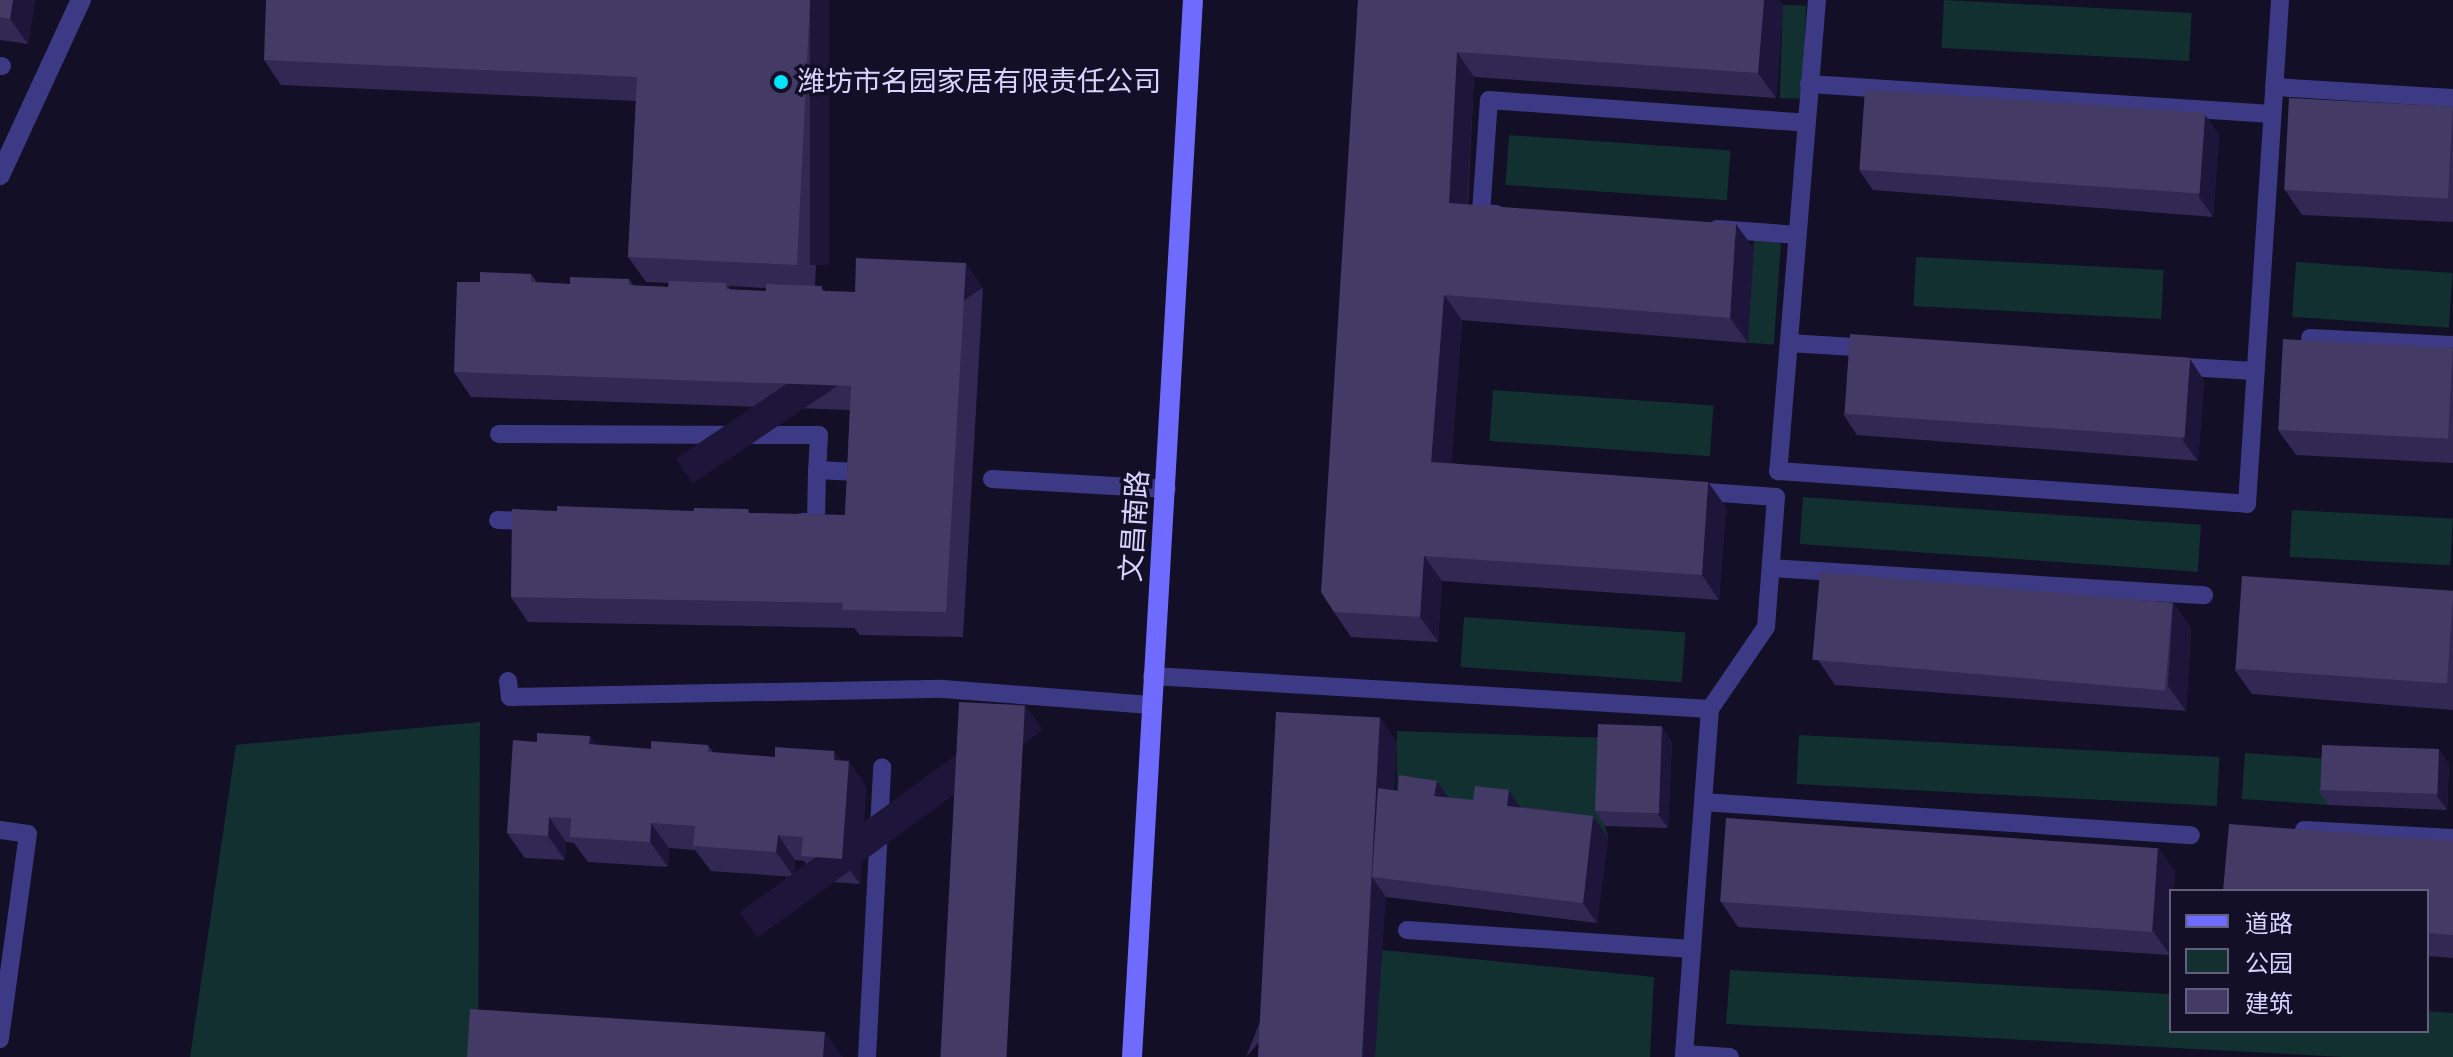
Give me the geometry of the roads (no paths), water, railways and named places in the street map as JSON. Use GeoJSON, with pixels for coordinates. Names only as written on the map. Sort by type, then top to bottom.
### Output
{"type":"FeatureCollection","features":[{"type":"Feature","properties":{"kind":"street"},"geometry":{"type":"LineString","coordinates":[[0,175],[81,0]]}},
{"type":"Feature","properties":{"kind":"street","name":"文昌南路"},"geometry":{"type":"LineString","coordinates":[[1132,1057],[1193,0]]}},
{"type":"Feature","properties":{"kind":"lane"},"geometry":{"type":"LineString","coordinates":[[1817,0],[1778,471],[2247,504],[2280,0]]}},
{"type":"Feature","properties":{"kind":"lane"},"geometry":{"type":"LineString","coordinates":[[1809,84],[2272,114]]}},
{"type":"Feature","properties":{"kind":"lane"},"geometry":{"type":"LineString","coordinates":[[2274,87],[2453,98]]}},
{"type":"Feature","properties":{"kind":"lane"},"geometry":{"type":"LineString","coordinates":[[1513,215],[1481,213],[1489,100],[1806,123]]}},
{"type":"Feature","properties":{"kind":"lane"},"geometry":{"type":"LineString","coordinates":[[1703,228],[1798,235]]}},
{"type":"Feature","properties":{"kind":"lane"},"geometry":{"type":"LineString","coordinates":[[2310,338],[2453,345]]}},
{"type":"Feature","properties":{"kind":"lane"},"geometry":{"type":"LineString","coordinates":[[1789,343],[1882,348]]}},
{"type":"Feature","properties":{"kind":"lane"},"geometry":{"type":"LineString","coordinates":[[2146,365],[2254,371]]}},
{"type":"Feature","properties":{"kind":"lane"},"geometry":{"type":"LineString","coordinates":[[499,434],[819,435],[816,522],[784,522]]}},
{"type":"Feature","properties":{"kind":"lane"},"geometry":{"type":"LineString","coordinates":[[817,470],[852,472]]}},
{"type":"Feature","properties":{"kind":"lane"},"geometry":{"type":"LineString","coordinates":[[992,479],[1167,489]]}},
{"type":"Feature","properties":{"kind":"lane"},"geometry":{"type":"LineString","coordinates":[[1669,489],[1776,497],[1766,627],[1710,709],[1684,1056],[1730,1057]]}},
{"type":"Feature","properties":{"kind":"lane"},"geometry":{"type":"LineString","coordinates":[[498,520],[561,521]]}},
{"type":"Feature","properties":{"kind":"lane"},"geometry":{"type":"LineString","coordinates":[[1771,568],[2204,595]]}},
{"type":"Feature","properties":{"kind":"lane"},"geometry":{"type":"LineString","coordinates":[[1152,676],[1710,709]]}},
{"type":"Feature","properties":{"kind":"lane"},"geometry":{"type":"LineString","coordinates":[[508,681],[510,697],[943,689],[1150,705]]}},
{"type":"Feature","properties":{"kind":"lane"},"geometry":{"type":"LineString","coordinates":[[867,1057],[882,767]]}},
{"type":"Feature","properties":{"kind":"lane"},"geometry":{"type":"LineString","coordinates":[[1703,802],[2191,835]]}},
{"type":"Feature","properties":{"kind":"lane"},"geometry":{"type":"LineString","coordinates":[[2282,829],[2453,838]]}},
{"type":"Feature","properties":{"kind":"lane"},"geometry":{"type":"LineString","coordinates":[[0,830],[28,834],[0,1039]]}},
{"type":"Feature","properties":{"kind":"lane"},"geometry":{"type":"LineString","coordinates":[[1407,930],[1692,949]]}},
{"type":"Feature","properties":{"kind":"place","name":"潍坊市名园家居有限责任公司"},"geometry":{"type":"Point","coordinates":[781,82]}}]}
